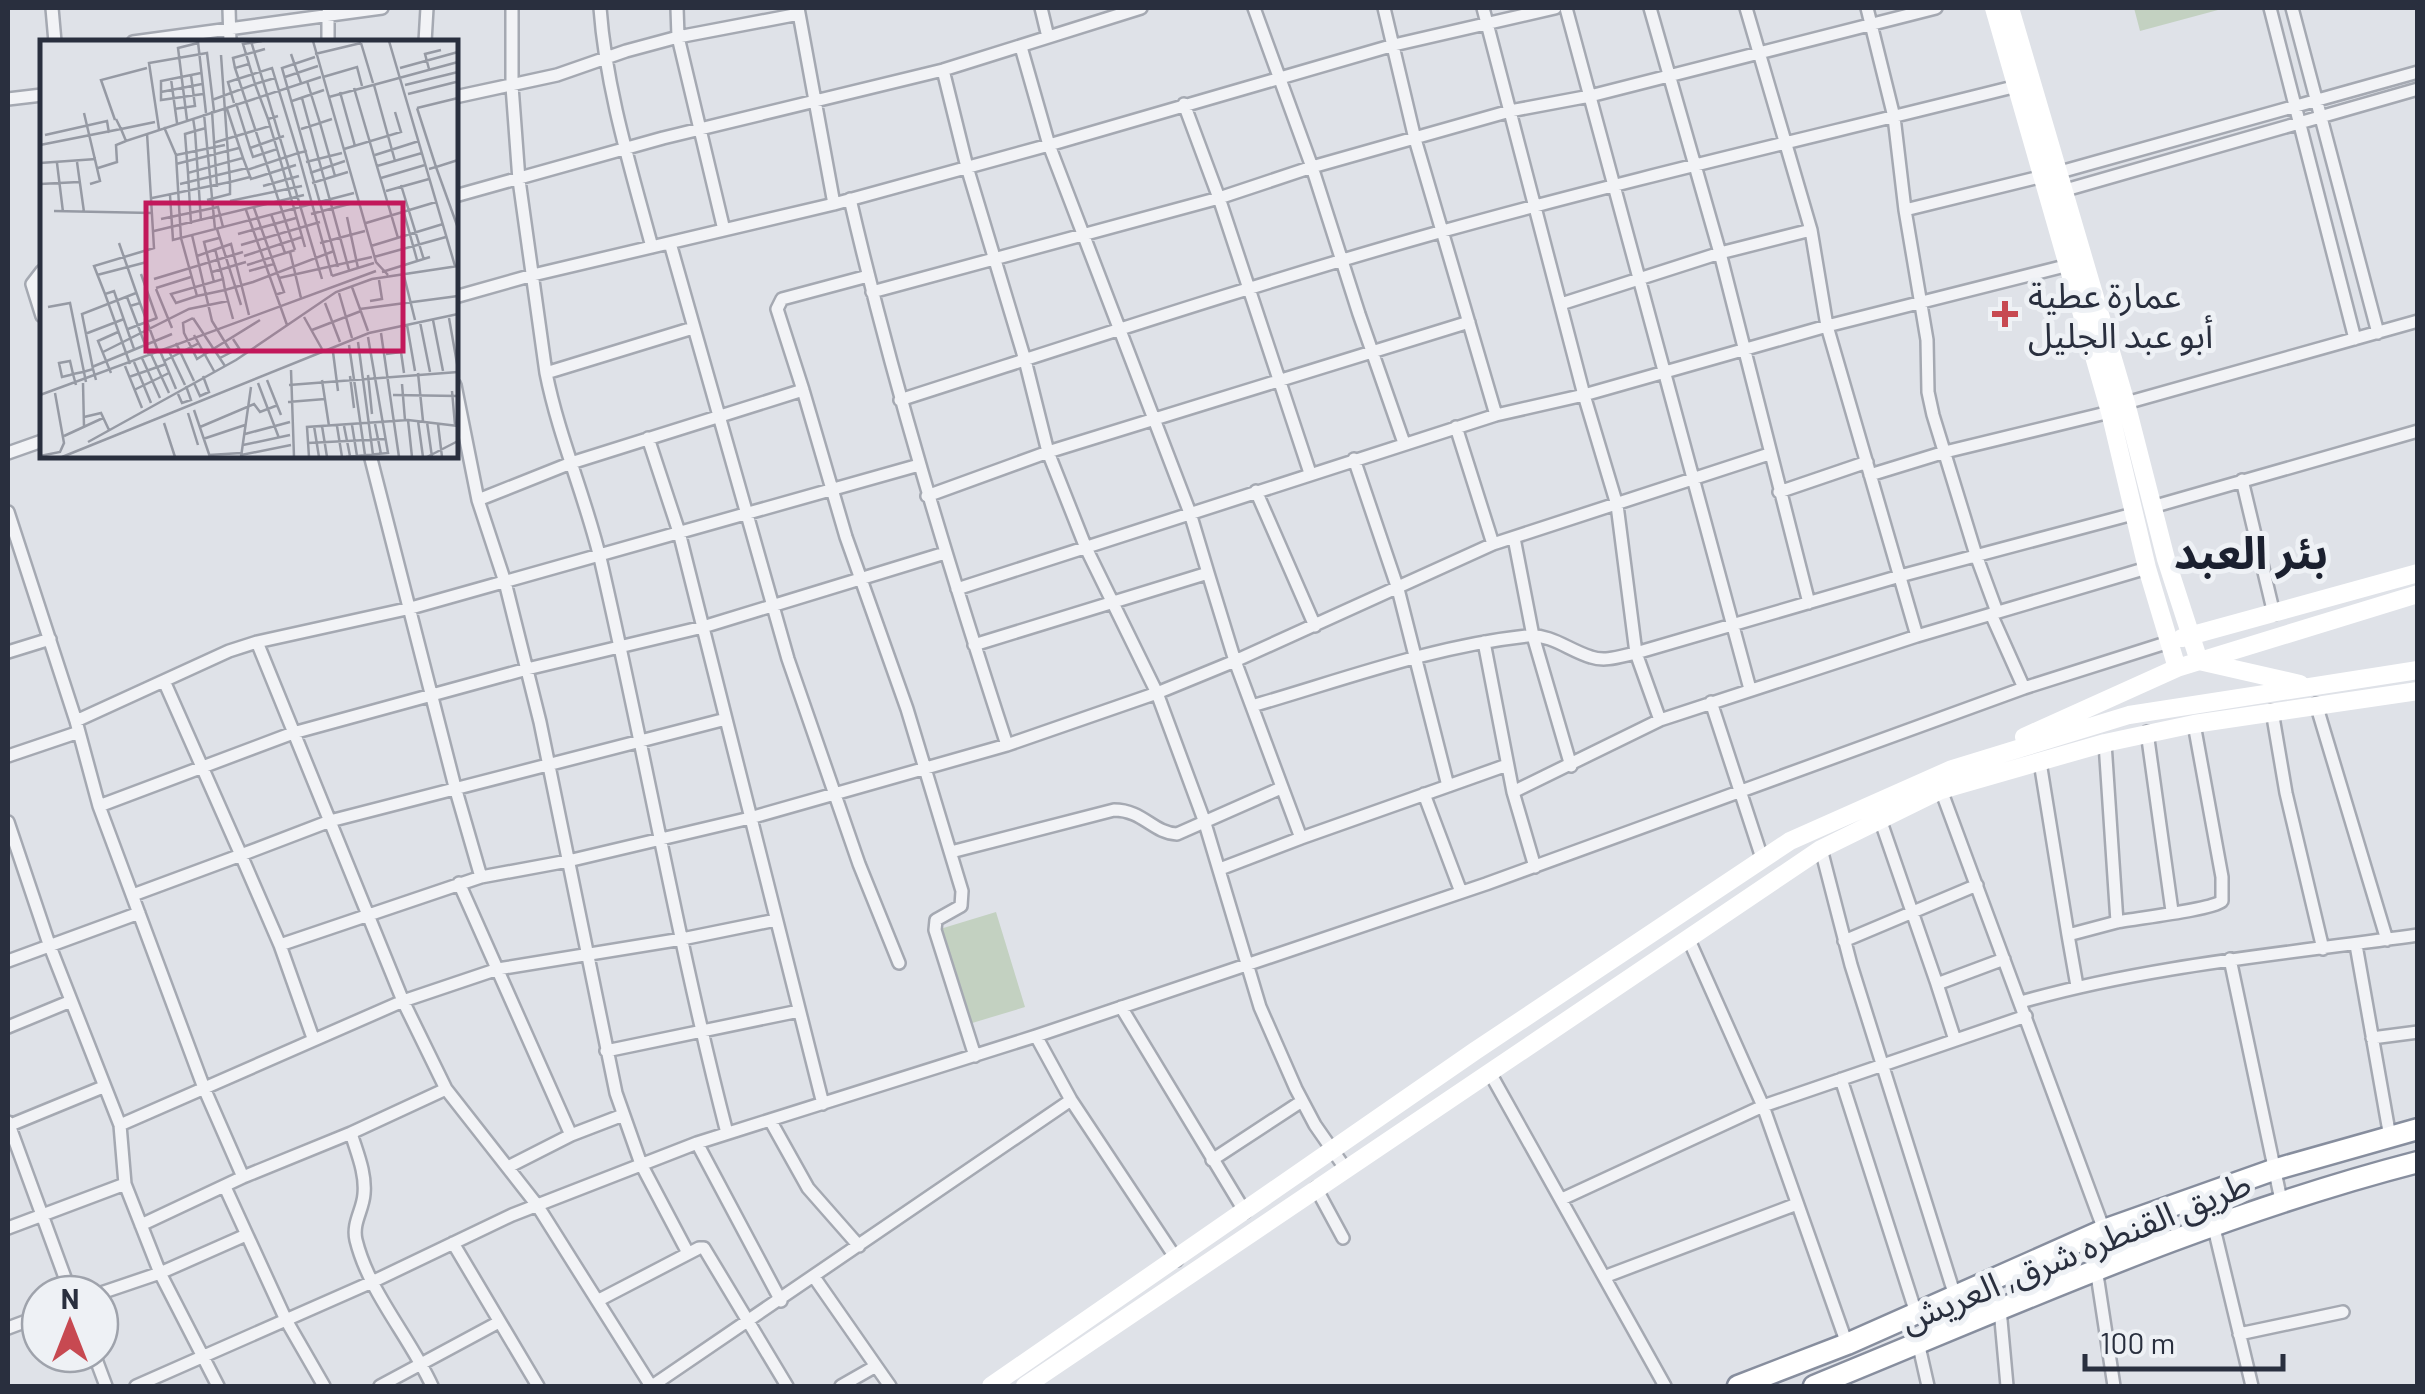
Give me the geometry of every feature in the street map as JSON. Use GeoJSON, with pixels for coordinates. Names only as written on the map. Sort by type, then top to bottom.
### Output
{"type":"FeatureCollection","features":[{"type":"Feature","properties":{"kind":"highway","name":"طريق القنطره شرق, العريش"},"geometry":{"type":"LineString","coordinates":[[1738,1386],[1846,1344],[2104,1230],[2273,1170],[2418,1130]]}},
{"type":"Feature","properties":{"kind":"highway","name":"طريق القنطره شرق, العريش"},"geometry":{"type":"LineString","coordinates":[[1814,1386],[2096,1268],[2213,1224],[2281,1200],[2418,1162]]}},
{"type":"Feature","properties":{"kind":"main road"},"geometry":{"type":"LineString","coordinates":[[1994,8],[2017,86],[2054,183],[2069,265],[2152,507],[2199,661]]}},
{"type":"Feature","properties":{"kind":"main road"},"geometry":{"type":"LineString","coordinates":[[2010,8],[2054,183],[2118,408],[2133,514],[2177,668]]}},
{"type":"Feature","properties":{"kind":"main road"},"geometry":{"type":"LineString","coordinates":[[2168,642],[2418,573]]}},
{"type":"Feature","properties":{"kind":"main road"},"geometry":{"type":"LineString","coordinates":[[990,1386],[1762,858],[1822,826],[2177,668],[2408,596],[2392,580]]}},
{"type":"Feature","properties":{"kind":"main road"},"geometry":{"type":"LineString","coordinates":[[2199,661],[2315,696]]}},
{"type":"Feature","properties":{"kind":"main road"},"geometry":{"type":"LineString","coordinates":[[1019,1367],[1028,1384],[1821,848],[1942,790],[2206,715],[2315,696],[2418,670]]}},
{"type":"Feature","properties":{"kind":"main road"},"geometry":{"type":"LineString","coordinates":[[1952,769],[2129,715],[2272,711],[2315,696],[2418,691]]}},
{"type":"Feature","properties":{"kind":"street"},"geometry":{"type":"LineString","coordinates":[[52,8],[55,40]]}},
{"type":"Feature","properties":{"kind":"street"},"geometry":{"type":"LineString","coordinates":[[228,8],[229,37]]}},
{"type":"Feature","properties":{"kind":"street"},"geometry":{"type":"LineString","coordinates":[[171,40],[229,37],[328,11],[382,8]]}},
{"type":"Feature","properties":{"kind":"street"},"geometry":{"type":"LineString","coordinates":[[425,40],[427,8]]}},
{"type":"Feature","properties":{"kind":"street"},"geometry":{"type":"LineString","coordinates":[[512,8],[512,86],[519,180],[554,415],[600,557],[701,1033],[727,1132]]}},
{"type":"Feature","properties":{"kind":"street"},"geometry":{"type":"LineString","coordinates":[[600,8],[606,59],[625,148],[652,247]]}},
{"type":"Feature","properties":{"kind":"street"},"geometry":{"type":"LineString","coordinates":[[677,8],[678,37],[724,230]]}},
{"type":"Feature","properties":{"kind":"street"},"geometry":{"type":"LineString","coordinates":[[1040,8],[1048,37]]}},
{"type":"Feature","properties":{"kind":"street"},"geometry":{"type":"LineString","coordinates":[[458,195],[625,148],[943,70],[1141,8]]}},
{"type":"Feature","properties":{"kind":"street"},"geometry":{"type":"LineString","coordinates":[[1254,8],[1404,442]]}},
{"type":"Feature","properties":{"kind":"street"},"geometry":{"type":"LineString","coordinates":[[1384,8],[1440,232],[1496,415]]}},
{"type":"Feature","properties":{"kind":"street"},"geometry":{"type":"LineString","coordinates":[[1483,8],[1616,505],[1636,653],[1660,720]]}},
{"type":"Feature","properties":{"kind":"street"},"geometry":{"type":"LineString","coordinates":[[458,296],[834,204],[1394,45],[1555,8]]}},
{"type":"Feature","properties":{"kind":"street"},"geometry":{"type":"LineString","coordinates":[[1566,8],[1750,689]]}},
{"type":"Feature","properties":{"kind":"street"},"geometry":{"type":"LineString","coordinates":[[1650,8],[1720,253],[1809,603]]}},
{"type":"Feature","properties":{"kind":"street"},"geometry":{"type":"LineString","coordinates":[[1746,8],[1811,230],[1827,326],[1917,636]]}},
{"type":"Feature","properties":{"kind":"street"},"geometry":{"type":"LineString","coordinates":[[1867,8],[1894,117],[1927,340],[1928,392],[1994,613],[2024,688]]}},
{"type":"Feature","properties":{"kind":"street"},"geometry":{"type":"LineString","coordinates":[[872,292],[1219,198],[1312,167],[1510,111],[1590,96],[1668,73],[1936,8]]}},
{"type":"Feature","properties":{"kind":"street"},"geometry":{"type":"LineString","coordinates":[[2270,8],[2355,339]]}},
{"type":"Feature","properties":{"kind":"street"},"geometry":{"type":"LineString","coordinates":[[2292,8],[2378,333]]}},
{"type":"Feature","properties":{"kind":"street"},"geometry":{"type":"LineString","coordinates":[[328,11],[328,40]]}},
{"type":"Feature","properties":{"kind":"street"},"geometry":{"type":"LineString","coordinates":[[458,96],[512,86],[678,37],[798,11],[834,204]]}},
{"type":"Feature","properties":{"kind":"street"},"geometry":{"type":"LineString","coordinates":[[1021,47],[1050,145],[1190,513],[1236,660],[1301,838]]}},
{"type":"Feature","properties":{"kind":"street"},"geometry":{"type":"LineString","coordinates":[[943,70],[966,167],[1025,360],[1048,452],[1086,548],[1157,693],[1204,820],[1246,965],[1277,1048],[1302,1101],[1346,1168]]}},
{"type":"Feature","properties":{"kind":"street"},"geometry":{"type":"LineString","coordinates":[[2054,183],[2316,98],[2418,72]]}},
{"type":"Feature","properties":{"kind":"street"},"geometry":{"type":"LineString","coordinates":[[900,400],[1121,326],[1440,232],[1786,141],[2017,86]]}},
{"type":"Feature","properties":{"kind":"street"},"geometry":{"type":"LineString","coordinates":[[1905,210],[2054,183],[2302,123],[2418,89]]}},
{"type":"Feature","properties":{"kind":"street"},"geometry":{"type":"LineString","coordinates":[[8,99],[40,95]]}},
{"type":"Feature","properties":{"kind":"street"},"geometry":{"type":"LineString","coordinates":[[1184,104],[1310,473]]}},
{"type":"Feature","properties":{"kind":"street"},"geometry":{"type":"LineString","coordinates":[[850,199],[900,400],[1007,744]]}},
{"type":"Feature","properties":{"kind":"street"},"geometry":{"type":"LineString","coordinates":[[1561,304],[1720,253],[1811,230]]}},
{"type":"Feature","properties":{"kind":"street"},"geometry":{"type":"LineString","coordinates":[[670,243],[773,605],[834,794],[899,963]]}},
{"type":"Feature","properties":{"kind":"street"},"geometry":{"type":"LineString","coordinates":[[956,589],[1496,415],[2069,265]]}},
{"type":"Feature","properties":{"kind":"street"},"geometry":{"type":"LineString","coordinates":[[40,274],[32,284],[40,310]]}},
{"type":"Feature","properties":{"kind":"street"},"geometry":{"type":"LineString","coordinates":[[868,276],[782,299],[777,309],[831,489],[907,709],[963,901],[936,920],[935,930],[975,1056]]}},
{"type":"Feature","properties":{"kind":"street"},"geometry":{"type":"LineString","coordinates":[[1779,492],[2118,408],[2418,321]]}},
{"type":"Feature","properties":{"kind":"street"},"geometry":{"type":"LineString","coordinates":[[928,496],[1048,452],[1469,322]]}},
{"type":"Feature","properties":{"kind":"street"},"geometry":{"type":"LineString","coordinates":[[546,373],[693,328]]}},
{"type":"Feature","properties":{"kind":"street"},"geometry":{"type":"LineString","coordinates":[[478,500],[571,463],[802,390]]}},
{"type":"Feature","properties":{"kind":"street"},"geometry":{"type":"LineString","coordinates":[[458,399],[478,500],[528,669],[606,1052],[641,1164],[688,1253]]}},
{"type":"Feature","properties":{"kind":"street"},"geometry":{"type":"LineString","coordinates":[[1456,427],[1493,544]]}},
{"type":"Feature","properties":{"kind":"street"},"geometry":{"type":"LineString","coordinates":[[2152,507],[2418,432]]}},
{"type":"Feature","properties":{"kind":"street"},"geometry":{"type":"LineString","coordinates":[[648,438],[703,627],[823,1104]]}},
{"type":"Feature","properties":{"kind":"street"},"geometry":{"type":"LineString","coordinates":[[8,453],[40,441]]}},
{"type":"Feature","properties":{"kind":"street"},"geometry":{"type":"LineString","coordinates":[[280,944],[459,883],[750,818],[1007,744],[1157,693],[1493,544],[1769,454]]}},
{"type":"Feature","properties":{"kind":"street"},"geometry":{"type":"LineString","coordinates":[[371,458],[455,787],[482,877]]}},
{"type":"Feature","properties":{"kind":"street"},"geometry":{"type":"LineString","coordinates":[[1354,458],[1398,589],[1448,786]]}},
{"type":"Feature","properties":{"kind":"street"},"geometry":{"type":"LineString","coordinates":[[8,756],[78,726],[228,651],[411,608],[919,465]]}},
{"type":"Feature","properties":{"kind":"street"},"geometry":{"type":"LineString","coordinates":[[2242,480],[2274,614]]}},
{"type":"Feature","properties":{"kind":"street"},"geometry":{"type":"LineString","coordinates":[[1256,490],[1315,626]]}},
{"type":"Feature","properties":{"kind":"street"},"geometry":{"type":"LineString","coordinates":[[8,512],[14,554],[50,639],[99,806],[204,1088],[243,1177]]}},
{"type":"Feature","properties":{"kind":"street"},"geometry":{"type":"LineString","coordinates":[[1252,706],[1484,642],[1532,636],[1561,641],[1605,660],[2133,514]]}},
{"type":"Feature","properties":{"kind":"street"},"geometry":{"type":"LineString","coordinates":[[1514,538],[1532,636],[1571,766]]}},
{"type":"Feature","properties":{"kind":"street"},"geometry":{"type":"LineString","coordinates":[[99,806],[293,733],[528,669],[703,627],[945,553]]}},
{"type":"Feature","properties":{"kind":"street"},"geometry":{"type":"LineString","coordinates":[[1512,792],[1660,720],[1711,702],[2147,568]]}},
{"type":"Feature","properties":{"kind":"street"},"geometry":{"type":"LineString","coordinates":[[974,645],[1208,573]]}},
{"type":"Feature","properties":{"kind":"street"},"geometry":{"type":"LineString","coordinates":[[8,652],[50,639]]}},
{"type":"Feature","properties":{"kind":"street"},"geometry":{"type":"LineString","coordinates":[[257,642],[403,1001],[446,1089],[537,1204],[651,1386],[1071,1100]]}},
{"type":"Feature","properties":{"kind":"street"},"geometry":{"type":"LineString","coordinates":[[1484,642],[1512,792],[1536,867]]}},
{"type":"Feature","properties":{"kind":"street"},"geometry":{"type":"LineString","coordinates":[[136,1386],[537,1204],[727,1132],[975,1056],[1536,867],[2024,688],[2168,642]]}},
{"type":"Feature","properties":{"kind":"street"},"geometry":{"type":"LineString","coordinates":[[164,682],[280,944],[313,1038]]}},
{"type":"Feature","properties":{"kind":"street"},"geometry":{"type":"LineString","coordinates":[[2315,696],[2387,940]]}},
{"type":"Feature","properties":{"kind":"street"},"geometry":{"type":"LineString","coordinates":[[1711,702],[1762,858]]}},
{"type":"Feature","properties":{"kind":"street"},"geometry":{"type":"LineString","coordinates":[[2272,711],[2286,793],[2324,949]]}},
{"type":"Feature","properties":{"kind":"street"},"geometry":{"type":"LineString","coordinates":[[2068,935],[2172,911],[2212,908],[2224,897],[2206,715]]}},
{"type":"Feature","properties":{"kind":"street"},"geometry":{"type":"LineString","coordinates":[[132,896],[330,821],[726,719]]}},
{"type":"Feature","properties":{"kind":"street"},"geometry":{"type":"LineString","coordinates":[[2147,732],[2172,911]]}},
{"type":"Feature","properties":{"kind":"street"},"geometry":{"type":"LineString","coordinates":[[2105,743],[2116,922]]}},
{"type":"Feature","properties":{"kind":"street"},"geometry":{"type":"LineString","coordinates":[[2040,762],[2077,986]]}},
{"type":"Feature","properties":{"kind":"street"},"geometry":{"type":"LineString","coordinates":[[1220,869],[1508,765]]}},
{"type":"Feature","properties":{"kind":"street"},"geometry":{"type":"LineString","coordinates":[[950,852],[1114,810],[1134,811],[1170,834],[1281,788]]}},
{"type":"Feature","properties":{"kind":"street"},"geometry":{"type":"LineString","coordinates":[[1942,790],[2104,1230]]}},
{"type":"Feature","properties":{"kind":"street"},"geometry":{"type":"LineString","coordinates":[[1424,794],[1461,892]]}},
{"type":"Feature","properties":{"kind":"street"},"geometry":{"type":"LineString","coordinates":[[1880,819],[1955,1040]]}},
{"type":"Feature","properties":{"kind":"street"},"geometry":{"type":"LineString","coordinates":[[8,822],[49,944],[120,1124],[125,1184],[160,1273],[218,1386]]}},
{"type":"Feature","properties":{"kind":"street"},"geometry":{"type":"LineString","coordinates":[[1821,848],[1844,941],[1954,1296]]}},
{"type":"Feature","properties":{"kind":"street"},"geometry":{"type":"LineString","coordinates":[[459,883],[571,1135]]}},
{"type":"Feature","properties":{"kind":"street"},"geometry":{"type":"LineString","coordinates":[[1844,941],[1977,884]]}},
{"type":"Feature","properties":{"kind":"street"},"geometry":{"type":"LineString","coordinates":[[8,960],[139,913]]}},
{"type":"Feature","properties":{"kind":"street"},"geometry":{"type":"LineString","coordinates":[[120,1124],[403,1001],[498,969],[776,920]]}},
{"type":"Feature","properties":{"kind":"street"},"geometry":{"type":"LineString","coordinates":[[2021,1002],[2077,986],[2230,959],[2418,935]]}},
{"type":"Feature","properties":{"kind":"street"},"geometry":{"type":"LineString","coordinates":[[1689,940],[1763,1106],[1846,1344]]}},
{"type":"Feature","properties":{"kind":"street"},"geometry":{"type":"LineString","coordinates":[[2356,945],[2390,1136]]}},
{"type":"Feature","properties":{"kind":"street"},"geometry":{"type":"LineString","coordinates":[[1937,984],[2004,958]]}},
{"type":"Feature","properties":{"kind":"street"},"geometry":{"type":"LineString","coordinates":[[2230,959],[2281,1200]]}},
{"type":"Feature","properties":{"kind":"street"},"geometry":{"type":"LineString","coordinates":[[8,1027],[71,1001]]}},
{"type":"Feature","properties":{"kind":"street"},"geometry":{"type":"LineString","coordinates":[[1121,1007],[1244,1212]]}},
{"type":"Feature","properties":{"kind":"street"},"geometry":{"type":"LineString","coordinates":[[606,1052],[799,1011]]}},
{"type":"Feature","properties":{"kind":"street"},"geometry":{"type":"LineString","coordinates":[[1562,1199],[1763,1106],[2026,1016]]}},
{"type":"Feature","properties":{"kind":"street"},"geometry":{"type":"LineString","coordinates":[[2372,1038],[2418,1032]]}},
{"type":"Feature","properties":{"kind":"street"},"geometry":{"type":"LineString","coordinates":[[1036,1036],[1071,1100],[1177,1260]]}},
{"type":"Feature","properties":{"kind":"street"},"geometry":{"type":"LineString","coordinates":[[1490,1073],[1664,1386]]}},
{"type":"Feature","properties":{"kind":"street"},"geometry":{"type":"LineString","coordinates":[[1842,1079],[1916,1313]]}},
{"type":"Feature","properties":{"kind":"street"},"geometry":{"type":"LineString","coordinates":[[63,1274],[8,1124],[103,1086]]}},
{"type":"Feature","properties":{"kind":"street"},"geometry":{"type":"LineString","coordinates":[[141,1225],[446,1089]]}},
{"type":"Feature","properties":{"kind":"street"},"geometry":{"type":"LineString","coordinates":[[1212,1160],[1302,1101]]}},
{"type":"Feature","properties":{"kind":"street"},"geometry":{"type":"LineString","coordinates":[[508,1167],[571,1135],[623,1115]]}},
{"type":"Feature","properties":{"kind":"street"},"geometry":{"type":"LineString","coordinates":[[770,1120],[808,1188],[859,1246]]}},
{"type":"Feature","properties":{"kind":"street"},"geometry":{"type":"LineString","coordinates":[[351,1133],[365,1189],[356,1239],[372,1282],[432,1386]]}},
{"type":"Feature","properties":{"kind":"street"},"geometry":{"type":"LineString","coordinates":[[697,1143],[781,1301]]}},
{"type":"Feature","properties":{"kind":"street"},"geometry":{"type":"LineString","coordinates":[[8,1228],[125,1184]]}},
{"type":"Feature","properties":{"kind":"street"},"geometry":{"type":"LineString","coordinates":[[225,1187],[286,1320],[324,1386]]}},
{"type":"Feature","properties":{"kind":"street"},"geometry":{"type":"LineString","coordinates":[[1316,1188],[1343,1238]]}},
{"type":"Feature","properties":{"kind":"street"},"geometry":{"type":"LineString","coordinates":[[1604,1276],[1797,1204]]}},
{"type":"Feature","properties":{"kind":"street"},"geometry":{"type":"LineString","coordinates":[[2213,1224],[2252,1386]]}},
{"type":"Feature","properties":{"kind":"street"},"geometry":{"type":"LineString","coordinates":[[120,1287],[246,1235]]}},
{"type":"Feature","properties":{"kind":"street"},"geometry":{"type":"LineString","coordinates":[[452,1243],[538,1386]]}},
{"type":"Feature","properties":{"kind":"street"},"geometry":{"type":"LineString","coordinates":[[598,1300],[688,1253],[706,1250],[787,1386]]}},
{"type":"Feature","properties":{"kind":"street"},"geometry":{"type":"LineString","coordinates":[[2096,1268],[2114,1386]]}},
{"type":"Feature","properties":{"kind":"street"},"geometry":{"type":"LineString","coordinates":[[814,1278],[890,1386]]}},
{"type":"Feature","properties":{"kind":"street"},"geometry":{"type":"LineString","coordinates":[[2000,1309],[2007,1386]]}},
{"type":"Feature","properties":{"kind":"street"},"geometry":{"type":"LineString","coordinates":[[2240,1334],[2343,1312]]}},
{"type":"Feature","properties":{"kind":"street"},"geometry":{"type":"LineString","coordinates":[[380,1386],[499,1322]]}},
{"type":"Feature","properties":{"kind":"street"},"geometry":{"type":"LineString","coordinates":[[1918,1342],[1928,1386]]}},
{"type":"Feature","properties":{"kind":"street"},"geometry":{"type":"LineString","coordinates":[[841,1386],[876,1366]]}},
{"type":"Feature","properties":{"kind":"green space"},"geometry":{"type":"Polygon","coordinates":[[[2134,8],[2218,8],[2218,10],[2140,31],[2134,8]]]}},
{"type":"Feature","properties":{"kind":"green space"},"geometry":{"type":"Polygon","coordinates":[[[996,912],[1025,1007],[969,1024],[940,929],[996,912]]]}},
{"type":"Feature","properties":{"kind":"place","name":"عمارة عطية أبو عبد الجليل"},"geometry":{"type":"Point","coordinates":[2005,314]}},
{"type":"Feature","properties":{"kind":"district","name":"بئر العبد"},"geometry":{"type":"Point","coordinates":[2251,551]}}]}
